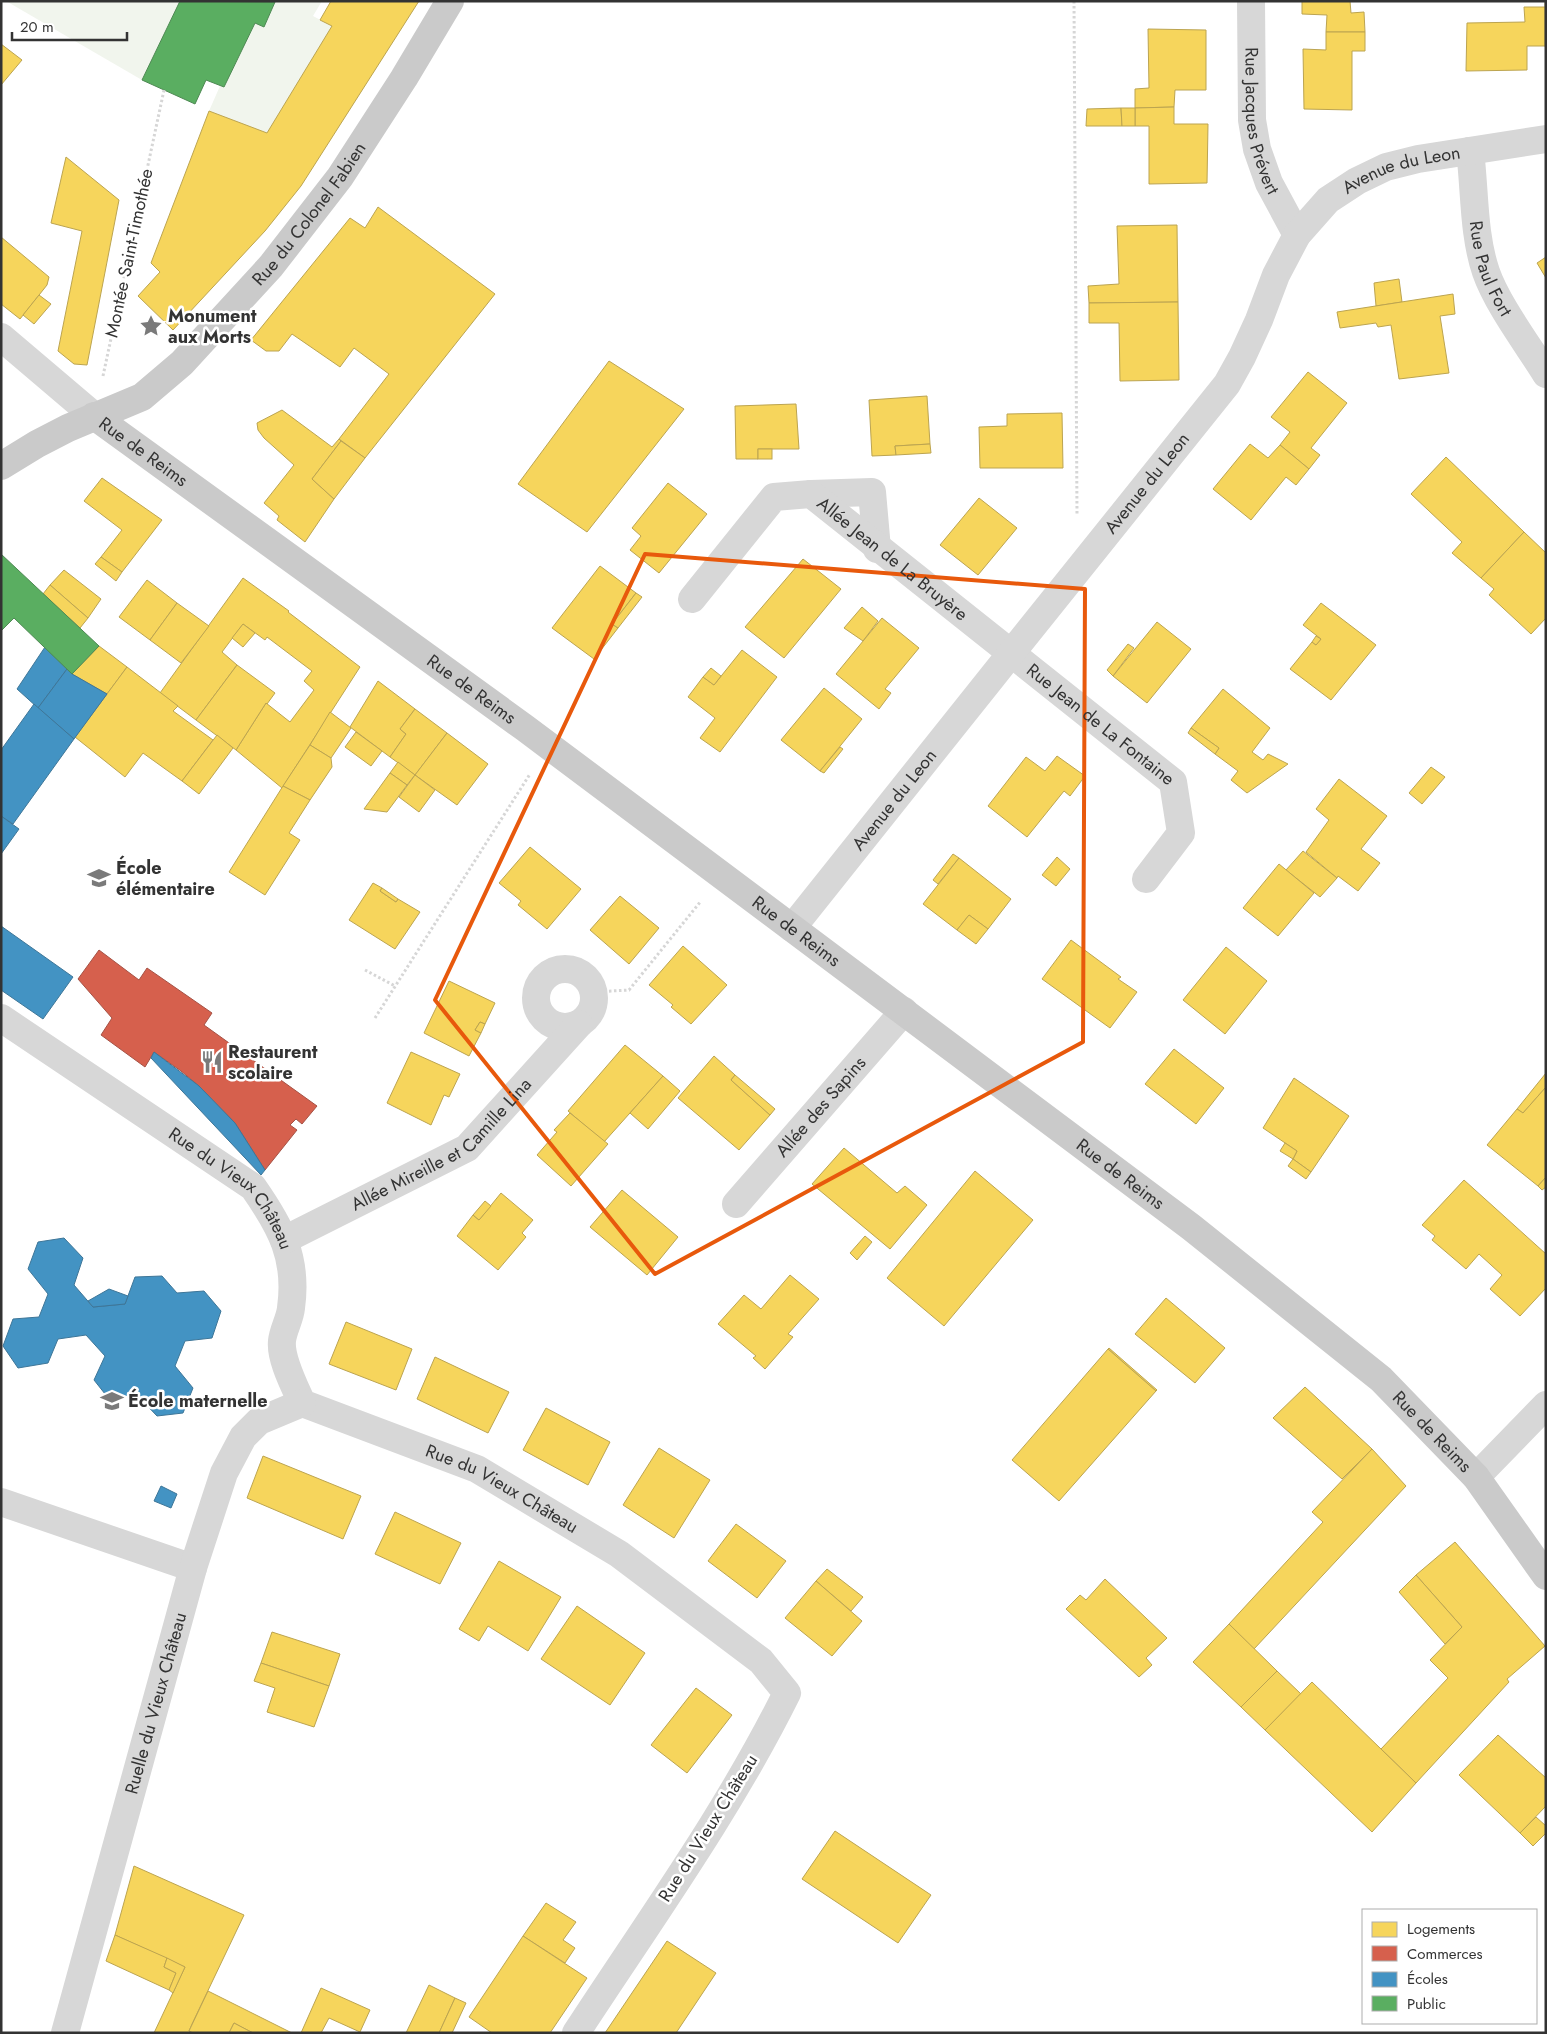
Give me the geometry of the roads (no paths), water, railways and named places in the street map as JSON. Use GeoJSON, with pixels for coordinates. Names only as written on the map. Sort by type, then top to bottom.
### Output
{"type":"FeatureCollection","features":[{"type":"Feature","properties":{"kind":"main road","name":"Rue du Colonel Fabien"},"geometry":{"type":"LineString","coordinates":[[1,466],[37,444],[94,416],[142,397],[182,364],[271,266],[340,177],[404,78],[450,1]]}},
{"type":"Feature","properties":{"kind":"main road","name":"Rue de Reims"},"geometry":{"type":"LineString","coordinates":[[94,416],[548,745],[904,1011],[1191,1227],[1374,1373],[1476,1477],[1546,1576]]}},
{"type":"Feature","properties":{"kind":"street","name":"Rue Jacques Prévert"},"geometry":{"type":"LineString","coordinates":[[1251,1],[1252,120],[1257,149],[1269,183],[1297,235]]}},
{"type":"Feature","properties":{"kind":"street","name":"Avenue du Leon"},"geometry":{"type":"LineString","coordinates":[[792,928],[1011,654],[1077,568],[1226,384],[1242,357],[1259,320],[1276,275],[1297,235],[1328,200],[1357,181],[1394,165],[1418,159],[1546,139]]}},
{"type":"Feature","properties":{"kind":"street","name":"Rue Paul Fort"},"geometry":{"type":"LineString","coordinates":[[1470,151],[1479,245],[1486,273],[1546,374]]}},
{"type":"Feature","properties":{"kind":"street","name":"Rue de Reims"},"geometry":{"type":"LineString","coordinates":[[1,337],[94,416]]}},
{"type":"Feature","properties":{"kind":"street"},"geometry":{"type":"LineString","coordinates":[[811,494],[872,492],[878,549]]}},
{"type":"Feature","properties":{"kind":"street","name":"Allée Jean de La Bruyère"},"geometry":{"type":"LineString","coordinates":[[692,599],[774,497],[811,494],[1011,654]]}},
{"type":"Feature","properties":{"kind":"street","name":"Rue Jean de La Fontaine"},"geometry":{"type":"LineString","coordinates":[[1011,654],[1173,782],[1181,833],[1146,879]]}},
{"type":"Feature","properties":{"kind":"street"},"geometry":{"type":"LineString","coordinates":[[568,968],[585,976],[594,992],[594,1001],[592,1010],[579,1024],[560,1027],[546,1021],[537,1008],[536,989],[548,973],[557,969],[568,968]]}},
{"type":"Feature","properties":{"kind":"street","name":"Allée des Sapins"},"geometry":{"type":"LineString","coordinates":[[736,1204],[904,1011]]}},
{"type":"Feature","properties":{"kind":"street","name":"Rue du Vieux Château"},"geometry":{"type":"LineString","coordinates":[[1,1018],[253,1187],[272,1214],[290,1256],[294,1279],[291,1310],[282,1342],[286,1365],[302,1404],[476,1468],[619,1554],[762,1661],[787,1693],[766,1734],[711,1827],[576,2033]]}},
{"type":"Feature","properties":{"kind":"street","name":"Allée Mireille et Camille Lina"},"geometry":{"type":"LineString","coordinates":[[284,1240],[467,1148],[579,1024]]}},
{"type":"Feature","properties":{"kind":"street","name":"Ruelle du Vieux Château"},"geometry":{"type":"LineString","coordinates":[[66,2033],[193,1568],[224,1473],[243,1437],[259,1421],[302,1404]]}},
{"type":"Feature","properties":{"kind":"street"},"geometry":{"type":"LineString","coordinates":[[1476,1477],[1546,1405]]}},
{"type":"Feature","properties":{"kind":"street"},"geometry":{"type":"LineString","coordinates":[[1,1502],[193,1568]]}},
{"type":"Feature","properties":{"kind":"place","name":"Monument aux Morts"},"geometry":{"type":"Point","coordinates":[151,326]}},
{"type":"Feature","properties":{"kind":"place","name":"École élémentaire"},"geometry":{"type":"Point","coordinates":[99,878]}},
{"type":"Feature","properties":{"kind":"place","name":"Restaurent scolaire"},"geometry":{"type":"Point","coordinates":[212,1062]}},
{"type":"Feature","properties":{"kind":"place","name":"École maternelle"},"geometry":{"type":"Point","coordinates":[112,1401]}}]}
